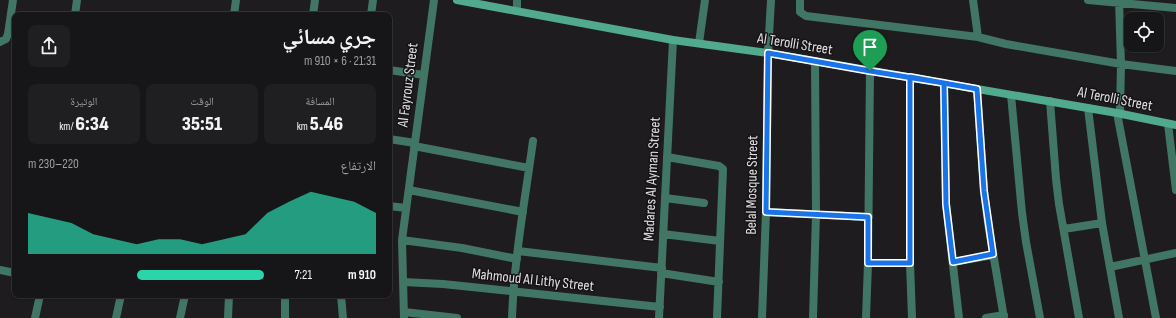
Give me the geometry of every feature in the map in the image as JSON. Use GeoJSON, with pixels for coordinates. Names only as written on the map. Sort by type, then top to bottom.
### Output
{"type":"FeatureCollection","features":[{"type":"Feature","properties":{"kind":"street"},"geometry":{"type":"LineString","coordinates":[[0,42],[6,39],[8,34],[13,0]]}},
{"type":"Feature","properties":{"kind":"street"},"geometry":{"type":"LineString","coordinates":[[75,12],[77,0]]}},
{"type":"Feature","properties":{"kind":"street"},"geometry":{"type":"LineString","coordinates":[[234,12],[236,0]]}},
{"type":"Feature","properties":{"kind":"street"},"geometry":{"type":"LineString","coordinates":[[313,12],[315,0]]}},
{"type":"Feature","properties":{"kind":"street"},"geometry":{"type":"LineString","coordinates":[[371,12],[373,0]]}},
{"type":"Feature","properties":{"kind":"street","name":"Al Fayrouz Street"},"geometry":{"type":"LineString","coordinates":[[404,315],[402,240],[434,0]]}},
{"type":"Feature","properties":{"kind":"street","name":"Al Terolli Street"},"geometry":{"type":"LineString","coordinates":[[457,0],[672,40],[768,53],[1119,113],[1172,124]]}},
{"type":"Feature","properties":{"kind":"street"},"geometry":{"type":"LineString","coordinates":[[517,0],[517,11]]}},
{"type":"Feature","properties":{"kind":"street"},"geometry":{"type":"LineString","coordinates":[[699,43],[705,0]]}},
{"type":"Feature","properties":{"kind":"street","name":"Belal Mosque Street"},"geometry":{"type":"LineString","coordinates":[[762,318],[766,212],[768,53],[771,0]]}},
{"type":"Feature","properties":{"kind":"street"},"geometry":{"type":"LineString","coordinates":[[800,0],[800,12],[806,16],[978,37],[1006,44],[1121,64],[1176,71]]}},
{"type":"Feature","properties":{"kind":"street"},"geometry":{"type":"LineString","coordinates":[[973,0],[978,37]]}},
{"type":"Feature","properties":{"kind":"street"},"geometry":{"type":"LineString","coordinates":[[1088,0],[1119,1],[1176,8]]}},
{"type":"Feature","properties":{"kind":"street"},"geometry":{"type":"LineString","coordinates":[[1119,1],[1121,64],[1119,113],[1156,318]]}},
{"type":"Feature","properties":{"kind":"street","name":"Madares Al Ayman Street"},"geometry":{"type":"LineString","coordinates":[[659,318],[672,40]]}},
{"type":"Feature","properties":{"kind":"street"},"geometry":{"type":"LineString","coordinates":[[812,318],[816,214],[815,61]]}},
{"type":"Feature","properties":{"kind":"street"},"geometry":{"type":"LineString","coordinates":[[392,70],[424,75]]}},
{"type":"Feature","properties":{"kind":"street"},"geometry":{"type":"LineString","coordinates":[[866,318],[870,71]]}},
{"type":"Feature","properties":{"kind":"street"},"geometry":{"type":"LineString","coordinates":[[910,77],[910,263],[912,318]]}},
{"type":"Feature","properties":{"kind":"street"},"geometry":{"type":"LineString","coordinates":[[944,83],[946,204],[959,318]]}},
{"type":"Feature","properties":{"kind":"street"},"geometry":{"type":"LineString","coordinates":[[977,89],[984,191],[1004,317],[986,318]]}},
{"type":"Feature","properties":{"kind":"street"},"geometry":{"type":"LineString","coordinates":[[1011,95],[1022,213],[1040,318]]}},
{"type":"Feature","properties":{"kind":"street"},"geometry":{"type":"LineString","coordinates":[[1050,101],[1056,179],[1079,318]]}},
{"type":"Feature","properties":{"kind":"street"},"geometry":{"type":"LineString","coordinates":[[1088,108],[1102,223],[1120,318]]}},
{"type":"Feature","properties":{"kind":"street"},"geometry":{"type":"LineString","coordinates":[[1172,124],[1176,190]]}},
{"type":"Feature","properties":{"kind":"street"},"geometry":{"type":"LineString","coordinates":[[392,140],[530,168]]}},
{"type":"Feature","properties":{"kind":"street"},"geometry":{"type":"LineString","coordinates":[[512,318],[517,255],[533,141]]}},
{"type":"Feature","properties":{"kind":"street"},"geometry":{"type":"LineString","coordinates":[[667,158],[719,166],[723,169],[717,318]]}},
{"type":"Feature","properties":{"kind":"street"},"geometry":{"type":"LineString","coordinates":[[409,190],[523,212]]}},
{"type":"Feature","properties":{"kind":"street"},"geometry":{"type":"LineString","coordinates":[[665,198],[704,203]]}},
{"type":"Feature","properties":{"kind":"street"},"geometry":{"type":"LineString","coordinates":[[392,206],[406,208]]}},
{"type":"Feature","properties":{"kind":"street"},"geometry":{"type":"LineString","coordinates":[[766,212],[868,217]]}},
{"type":"Feature","properties":{"kind":"street"},"geometry":{"type":"LineString","coordinates":[[1064,229],[1102,223]]}},
{"type":"Feature","properties":{"kind":"street"},"geometry":{"type":"LineString","coordinates":[[663,234],[720,241]]}},
{"type":"Feature","properties":{"kind":"street"},"geometry":{"type":"LineString","coordinates":[[402,240],[517,255],[661,271],[719,282]]}},
{"type":"Feature","properties":{"kind":"street"},"geometry":{"type":"LineString","coordinates":[[1110,266],[1176,253]]}},
{"type":"Feature","properties":{"kind":"street"},"geometry":{"type":"LineString","coordinates":[[953,262],[993,254]]}},
{"type":"Feature","properties":{"kind":"street"},"geometry":{"type":"LineString","coordinates":[[868,263],[910,263]]}},
{"type":"Feature","properties":{"kind":"street"},"geometry":{"type":"LineString","coordinates":[[0,270],[12,272]]}},
{"type":"Feature","properties":{"kind":"street","name":"Mahmoud Al Lithy Street"},"geometry":{"type":"LineString","coordinates":[[403,282],[443,284],[660,307]]}},
{"type":"Feature","properties":{"kind":"street"},"geometry":{"type":"LineString","coordinates":[[35,318],[39,298]]}},
{"type":"Feature","properties":{"kind":"street"},"geometry":{"type":"LineString","coordinates":[[116,318],[120,298]]}},
{"type":"Feature","properties":{"kind":"street"},"geometry":{"type":"LineString","coordinates":[[180,318],[184,298]]}},
{"type":"Feature","properties":{"kind":"street"},"geometry":{"type":"LineString","coordinates":[[228,298],[228,318]]}},
{"type":"Feature","properties":{"kind":"street"},"geometry":{"type":"LineString","coordinates":[[285,298],[285,318]]}},
{"type":"Feature","properties":{"kind":"street"},"geometry":{"type":"LineString","coordinates":[[341,298],[343,318]]}},
{"type":"Feature","properties":{"kind":"street"},"geometry":{"type":"LineString","coordinates":[[404,315],[457,318]]}},
{"type":"Feature","properties":{"kind":"route"},"geometry":{"type":"LineString","coordinates":[[870,71],[768,53],[766,212],[868,217],[868,263],[910,263],[910,77],[977,89],[984,191],[993,254],[953,262],[946,204],[944,83],[910,77],[870,71]]}}]}
